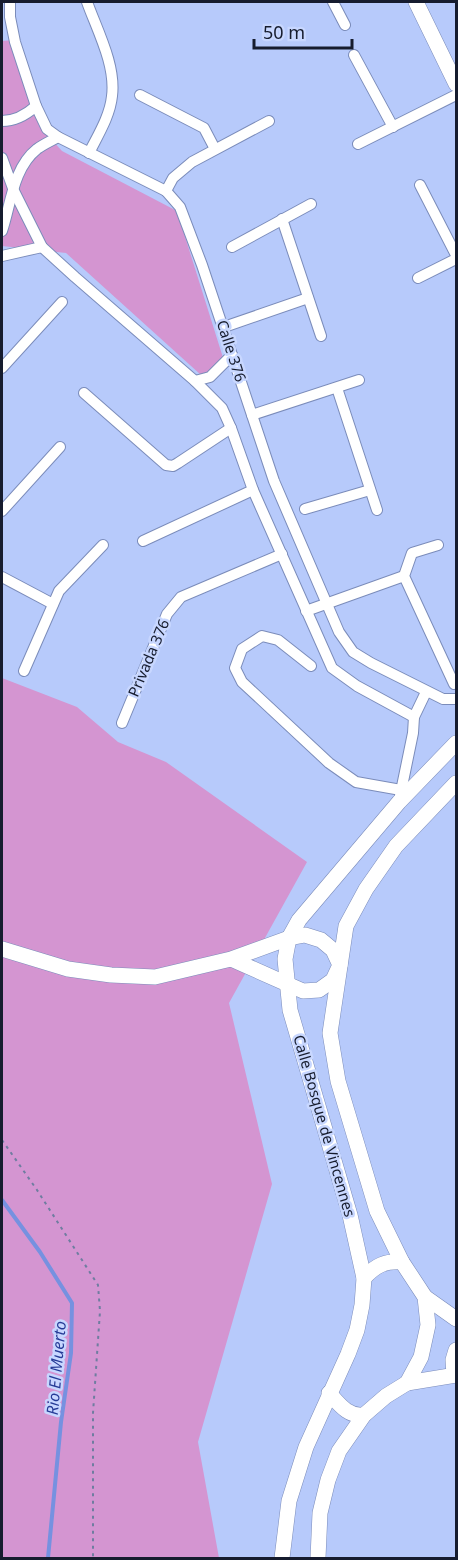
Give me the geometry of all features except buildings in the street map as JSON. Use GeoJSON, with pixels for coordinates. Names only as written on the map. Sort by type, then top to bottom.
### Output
{"type":"FeatureCollection","features":[{"type":"Feature","properties":{"kind":"main road"},"geometry":{"type":"LineString","coordinates":[[416,2],[456,84]]}},
{"type":"Feature","properties":{"kind":"main road","name":"Calle Bosque de Vincennes"},"geometry":{"type":"LineString","coordinates":[[282,1558],[289,1501],[306,1447],[357,1330],[364,1278],[350,1215],[290,1010],[285,959],[289,938],[298,920],[400,796],[456,743]]}},
{"type":"Feature","properties":{"kind":"main road","name":"Calle Bosque de Vincennes"},"geometry":{"type":"LineString","coordinates":[[318,1558],[320,1513],[328,1480],[339,1451],[364,1415],[386,1396],[407,1383],[421,1358],[428,1325],[425,1297],[402,1262],[377,1211],[338,1081],[330,1033],[346,926],[366,889],[396,846],[456,783]]}},
{"type":"Feature","properties":{"kind":"main road"},"geometry":{"type":"LineString","coordinates":[[2,949],[68,969],[111,975],[154,977],[231,959],[289,938],[305,935],[321,940],[333,950],[340,965],[333,980],[319,990],[303,992],[231,959]]}},
{"type":"Feature","properties":{"kind":"main road"},"geometry":{"type":"LineString","coordinates":[[364,1278],[374,1267],[388,1262],[402,1262]]}},
{"type":"Feature","properties":{"kind":"main road"},"geometry":{"type":"LineString","coordinates":[[425,1297],[456,1319]]}},
{"type":"Feature","properties":{"kind":"main road"},"geometry":{"type":"LineString","coordinates":[[407,1383],[455,1375],[453,1360],[456,1350]]}},
{"type":"Feature","properties":{"kind":"main road"},"geometry":{"type":"LineString","coordinates":[[329,1393],[342,1408],[355,1416],[364,1415]]}},
{"type":"Feature","properties":{"kind":"street","name":"Calle 376"},"geometry":{"type":"LineString","coordinates":[[10,2],[10,18],[15,42],[36,106],[47,129],[58,137],[166,191],[180,207],[189,226],[224,327],[274,481],[339,632],[353,652],[426,692],[443,699],[456,699]]}},
{"type":"Feature","properties":{"kind":"street"},"geometry":{"type":"LineString","coordinates":[[87,2],[111,68],[112,96],[104,125],[89,153]]}},
{"type":"Feature","properties":{"kind":"street"},"geometry":{"type":"LineString","coordinates":[[333,2],[345,25]]}},
{"type":"Feature","properties":{"kind":"street"},"geometry":{"type":"LineString","coordinates":[[354,55],[393,127]]}},
{"type":"Feature","properties":{"kind":"street"},"geometry":{"type":"LineString","coordinates":[[140,95],[204,128],[215,149]]}},
{"type":"Feature","properties":{"kind":"street"},"geometry":{"type":"LineString","coordinates":[[358,144],[456,95]]}},
{"type":"Feature","properties":{"kind":"street"},"geometry":{"type":"LineString","coordinates":[[2,121],[10,121],[25,115],[36,106]]}},
{"type":"Feature","properties":{"kind":"street"},"geometry":{"type":"LineString","coordinates":[[166,191],[173,178],[192,162],[269,121]]}},
{"type":"Feature","properties":{"kind":"street"},"geometry":{"type":"LineString","coordinates":[[2,231],[19,171],[39,148],[58,137]]}},
{"type":"Feature","properties":{"kind":"street"},"geometry":{"type":"LineString","coordinates":[[2,158],[14,191],[42,247],[195,381],[222,408],[253,490],[332,668],[357,686],[414,717]]}},
{"type":"Feature","properties":{"kind":"street"},"geometry":{"type":"LineString","coordinates":[[418,278],[456,257],[420,185]]}},
{"type":"Feature","properties":{"kind":"street"},"geometry":{"type":"LineString","coordinates":[[232,247],[311,204]]}},
{"type":"Feature","properties":{"kind":"street"},"geometry":{"type":"LineString","coordinates":[[282,219],[321,336]]}},
{"type":"Feature","properties":{"kind":"street"},"geometry":{"type":"LineString","coordinates":[[2,256],[42,247]]}},
{"type":"Feature","properties":{"kind":"street"},"geometry":{"type":"LineString","coordinates":[[224,327],[308,298]]}},
{"type":"Feature","properties":{"kind":"street"},"geometry":{"type":"LineString","coordinates":[[2,368],[62,302]]}},
{"type":"Feature","properties":{"kind":"street"},"geometry":{"type":"LineString","coordinates":[[195,381],[210,377],[232,356]]}},
{"type":"Feature","properties":{"kind":"street"},"geometry":{"type":"LineString","coordinates":[[252,415],[359,380]]}},
{"type":"Feature","properties":{"kind":"street"},"geometry":{"type":"LineString","coordinates":[[337,388],[377,510]]}},
{"type":"Feature","properties":{"kind":"street"},"geometry":{"type":"LineString","coordinates":[[84,393],[166,465],[172,466],[178,463],[231,428]]}},
{"type":"Feature","properties":{"kind":"street"},"geometry":{"type":"LineString","coordinates":[[2,511],[60,447]]}},
{"type":"Feature","properties":{"kind":"street"},"geometry":{"type":"LineString","coordinates":[[305,509],[370,489]]}},
{"type":"Feature","properties":{"kind":"street"},"geometry":{"type":"LineString","coordinates":[[143,541],[253,490]]}},
{"type":"Feature","properties":{"kind":"street"},"geometry":{"type":"LineString","coordinates":[[24,671],[59,591],[103,545]]}},
{"type":"Feature","properties":{"kind":"street"},"geometry":{"type":"LineString","coordinates":[[438,545],[412,553],[404,576],[454,684]]}},
{"type":"Feature","properties":{"kind":"street","name":"Privada 376"},"geometry":{"type":"LineString","coordinates":[[122,723],[167,614],[181,597],[282,554]]}},
{"type":"Feature","properties":{"kind":"street"},"geometry":{"type":"LineString","coordinates":[[306,611],[404,576]]}},
{"type":"Feature","properties":{"kind":"street"},"geometry":{"type":"LineString","coordinates":[[2,577],[52,604]]}},
{"type":"Feature","properties":{"kind":"street"},"geometry":{"type":"LineString","coordinates":[[311,666],[278,640],[262,636],[242,649],[235,668],[242,682],[329,763],[356,782],[400,796],[413,733],[414,717],[426,692]]}},
{"type":"Feature","properties":{"kind":"path"},"geometry":{"type":"LineString","coordinates":[[2,1140],[98,1285],[100,1311],[93,1413],[93,1558]]}},
{"type":"Feature","properties":{"kind":"shaded area"},"geometry":{"type":"Polygon","coordinates":[[[14,40],[39,126],[62,151],[177,211],[225,364],[201,375],[66,253],[2,246],[2,41],[14,40]]]}},
{"type":"Feature","properties":{"kind":"shaded area"},"geometry":{"type":"Polygon","coordinates":[[[2,678],[77,707],[118,742],[166,762],[307,862],[229,1003],[272,1184],[198,1442],[219,1558],[2,1558],[2,678]]]}},
{"type":"Feature","properties":{"kind":"waterway","name":"Rio El Muerto"},"geometry":{"type":"LineString","coordinates":[[2,1200],[40,1252],[72,1303],[71,1353],[61,1422],[48,1558]]}}]}
